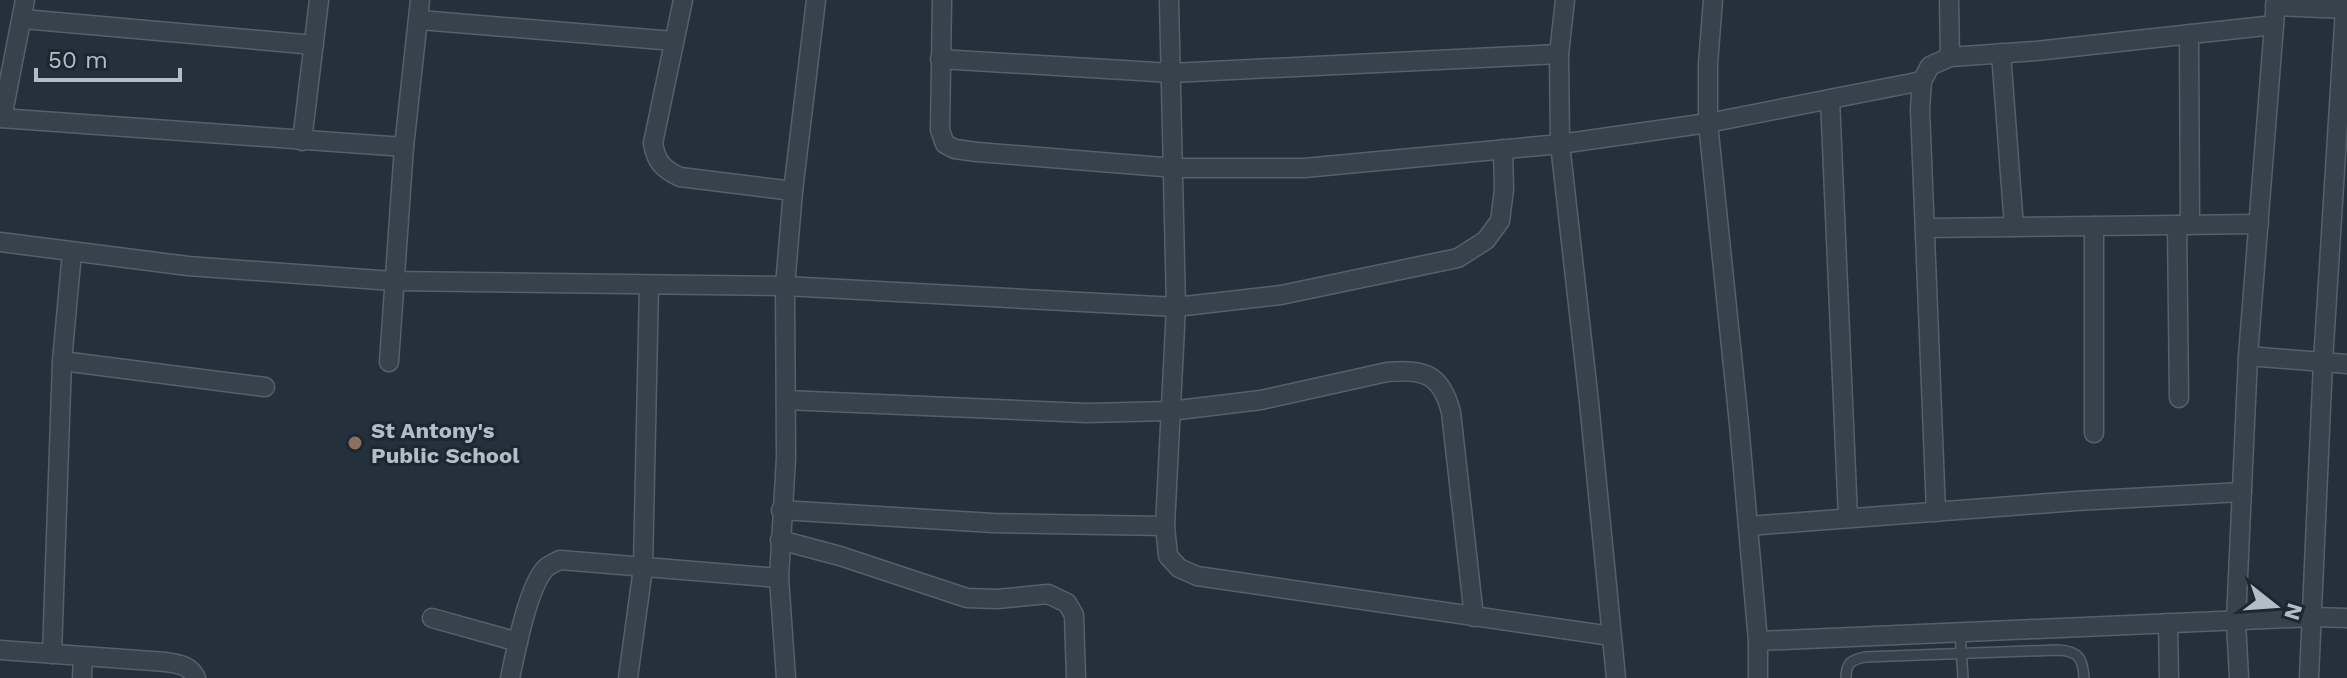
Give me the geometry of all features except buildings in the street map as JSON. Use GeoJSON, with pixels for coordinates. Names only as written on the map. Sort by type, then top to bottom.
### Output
{"type":"FeatureCollection","features":[{"type":"Feature","properties":{"kind":"street"},"geometry":{"type":"LineString","coordinates":[[302,141],[319,0]]}},
{"type":"Feature","properties":{"kind":"street"},"geometry":{"type":"LineString","coordinates":[[389,362],[404,147],[420,0]]}},
{"type":"Feature","properties":{"kind":"street"},"geometry":{"type":"LineString","coordinates":[[683,0],[653,143],[656,159],[665,171],[680,177],[793,191]]}},
{"type":"Feature","properties":{"kind":"street"},"geometry":{"type":"LineString","coordinates":[[786,678],[779,578],[786,458],[785,286],[816,0]]}},
{"type":"Feature","properties":{"kind":"street"},"geometry":{"type":"LineString","coordinates":[[942,0],[940,130],[945,144],[955,149],[1175,168],[1304,168],[1560,144],[1708,123],[1922,81]]}},
{"type":"Feature","properties":{"kind":"street"},"geometry":{"type":"LineString","coordinates":[[1169,0],[1176,307],[1165,526],[1168,556],[1179,568],[1197,576],[1611,636]]}},
{"type":"Feature","properties":{"kind":"street"},"geometry":{"type":"LineString","coordinates":[[1565,0],[1559,54],[1560,144],[1616,678]]}},
{"type":"Feature","properties":{"kind":"street"},"geometry":{"type":"LineString","coordinates":[[1713,0],[1708,123],[1748,526],[1758,641],[1758,678]]}},
{"type":"Feature","properties":{"kind":"street"},"geometry":{"type":"LineString","coordinates":[[1949,0],[1950,57]]}},
{"type":"Feature","properties":{"kind":"street"},"geometry":{"type":"LineString","coordinates":[[314,45],[24,9],[1,118],[404,147]]}},
{"type":"Feature","properties":{"kind":"street"},"geometry":{"type":"LineString","coordinates":[[1936,512],[1920,109],[1922,81],[1930,66],[1950,57],[2189,34],[2275,10],[2346,9],[2342,131],[2323,362],[2309,678]]}},
{"type":"Feature","properties":{"kind":"street"},"geometry":{"type":"LineString","coordinates":[[2239,678],[2236,621],[2248,356],[2275,10]]}},
{"type":"Feature","properties":{"kind":"street"},"geometry":{"type":"LineString","coordinates":[[420,20],[674,41]]}},
{"type":"Feature","properties":{"kind":"street"},"geometry":{"type":"LineString","coordinates":[[2179,398],[2189,34]]}},
{"type":"Feature","properties":{"kind":"street"},"geometry":{"type":"LineString","coordinates":[[2001,53],[2014,227]]}},
{"type":"Feature","properties":{"kind":"street"},"geometry":{"type":"LineString","coordinates":[[940,59],[1172,73],[1559,54]]}},
{"type":"Feature","properties":{"kind":"street"},"geometry":{"type":"LineString","coordinates":[[1830,99],[1848,518]]}},
{"type":"Feature","properties":{"kind":"street"},"geometry":{"type":"LineString","coordinates":[[0,242],[188,266],[393,281],[785,286],[1176,307],[1281,295],[1458,258],[1486,240],[1500,221],[1504,189],[1503,149]]}},
{"type":"Feature","properties":{"kind":"street"},"geometry":{"type":"LineString","coordinates":[[1925,228],[2259,224]]}},
{"type":"Feature","properties":{"kind":"street"},"geometry":{"type":"LineString","coordinates":[[2094,226],[2094,433]]}},
{"type":"Feature","properties":{"kind":"street"},"geometry":{"type":"LineString","coordinates":[[52,654],[62,361],[72,252]]}},
{"type":"Feature","properties":{"kind":"street"},"geometry":{"type":"LineString","coordinates":[[628,678],[643,568],[649,285]]}},
{"type":"Feature","properties":{"kind":"street"},"geometry":{"type":"LineString","coordinates":[[2248,356],[2347,364]]}},
{"type":"Feature","properties":{"kind":"street"},"geometry":{"type":"LineString","coordinates":[[62,361],[265,387]]}},
{"type":"Feature","properties":{"kind":"street"},"geometry":{"type":"LineString","coordinates":[[786,400],[1087,413],[1170,411],[1261,400],[1387,372],[1406,370],[1428,376],[1445,389],[1451,412],[1474,617]]}},
{"type":"Feature","properties":{"kind":"street"},"geometry":{"type":"LineString","coordinates":[[1748,526],[2242,492]]}},
{"type":"Feature","properties":{"kind":"street"},"geometry":{"type":"LineString","coordinates":[[781,510],[993,523],[1165,526]]}},
{"type":"Feature","properties":{"kind":"street"},"geometry":{"type":"LineString","coordinates":[[780,540],[840,556],[967,598],[997,599],[1048,594],[1067,603],[1074,615],[1076,678]]}},
{"type":"Feature","properties":{"kind":"street"},"geometry":{"type":"LineString","coordinates":[[510,678],[537,581],[546,567],[560,560],[779,578]]}},
{"type":"Feature","properties":{"kind":"street"},"geometry":{"type":"LineString","coordinates":[[432,618],[518,642]]}},
{"type":"Feature","properties":{"kind":"street"},"geometry":{"type":"LineString","coordinates":[[1758,641],[2347,618]]}},
{"type":"Feature","properties":{"kind":"street"},"geometry":{"type":"LineString","coordinates":[[2168,623],[2169,678]]}},
{"type":"Feature","properties":{"kind":"street"},"geometry":{"type":"LineString","coordinates":[[0,650],[183,665],[193,671],[196,678]]}},
{"type":"Feature","properties":{"kind":"street"},"geometry":{"type":"LineString","coordinates":[[82,678],[83,657]]}},
{"type":"Feature","properties":{"kind":"lane"},"geometry":{"type":"LineString","coordinates":[[1960,633],[1963,678]]}},
{"type":"Feature","properties":{"kind":"lane"},"geometry":{"type":"LineString","coordinates":[[1846,678],[1848,664],[1853,659],[2068,650],[2082,660],[2084,678]]}},
{"type":"Feature","properties":{"kind":"place","name":"St Antony's Public School"},"geometry":{"type":"Point","coordinates":[355,443]}}]}
